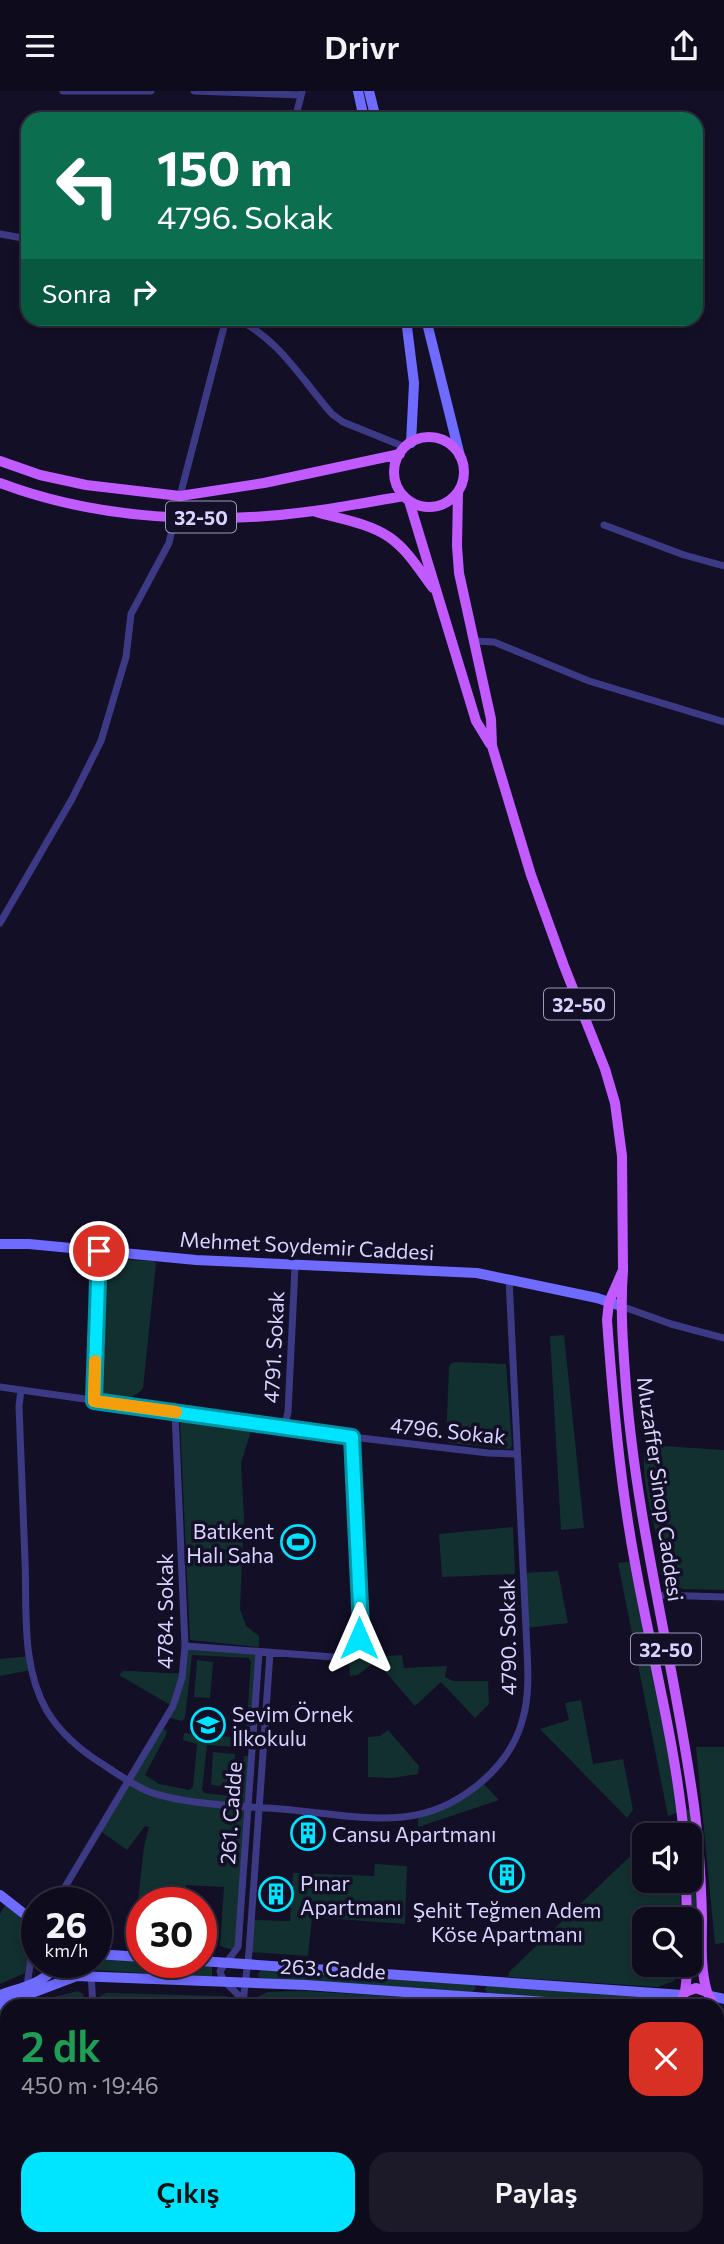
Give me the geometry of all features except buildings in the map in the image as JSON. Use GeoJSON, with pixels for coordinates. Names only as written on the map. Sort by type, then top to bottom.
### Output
{"type":"FeatureCollection","features":[{"type":"Feature","properties":{"kind":"main road"},"geometry":{"type":"LineString","coordinates":[[358,91],[362,112]]}},
{"type":"Feature","properties":{"kind":"main road"},"geometry":{"type":"LineString","coordinates":[[369,91],[374,112]]}},
{"type":"Feature","properties":{"kind":"main road"},"geometry":{"type":"LineString","coordinates":[[407,326],[414,383],[405,448],[395,475],[407,498],[417,505],[436,506],[444,504],[458,492],[464,474],[428,326]]}},
{"type":"Feature","properties":{"kind":"main road"},"geometry":{"type":"LineString","coordinates":[[405,448],[429,437],[439,439],[454,448],[460,456]]}},
{"type":"Feature","properties":{"kind":"main road","name":"32-50"},"geometry":{"type":"LineString","coordinates":[[0,461],[40,475],[86,485],[180,496],[264,483],[405,448]]}},
{"type":"Feature","properties":{"kind":"main road","name":"32-50"},"geometry":{"type":"LineString","coordinates":[[0,483],[83,505],[176,516],[232,517],[313,511],[407,498],[476,721],[492,746]]}},
{"type":"Feature","properties":{"kind":"main road","name":"32-50"},"geometry":{"type":"LineString","coordinates":[[458,492],[459,573],[491,719],[492,746],[531,875],[605,1069],[615,1103],[622,1156],[622,1270]]}},
{"type":"Feature","properties":{"kind":"main road"},"geometry":{"type":"LineString","coordinates":[[313,511],[371,528],[391,538],[438,594]]}},
{"type":"Feature","properties":{"kind":"main road","name":"Mehmet Soydemir Caddesi"},"geometry":{"type":"LineString","coordinates":[[0,1244],[29,1244],[196,1261],[466,1273],[509,1279],[621,1306]]}},
{"type":"Feature","properties":{"kind":"main road","name":"Muzaffer Sinop Caddesi"},"geometry":{"type":"LineString","coordinates":[[622,1270],[609,1302],[607,1320],[619,1461],[634,1561],[682,1823]]}},
{"type":"Feature","properties":{"kind":"main road","name":"Muzaffer Sinop Caddesi"},"geometry":{"type":"LineString","coordinates":[[622,1270],[621,1306],[632,1449],[686,1751],[697,1829],[703,1974],[711,1998]]}},
{"type":"Feature","properties":{"kind":"main road"},"geometry":{"type":"LineString","coordinates":[[0,1895],[21,1911]]}},
{"type":"Feature","properties":{"kind":"main road","name":"263. Cadde"},"geometry":{"type":"LineString","coordinates":[[217,1962],[682,1998]]}},
{"type":"Feature","properties":{"kind":"main road","name":"263. Cadde"},"geometry":{"type":"LineString","coordinates":[[112,1976],[403,1991],[496,1999]]}},
{"type":"Feature","properties":{"kind":"main road"},"geometry":{"type":"LineString","coordinates":[[682,1998],[686,1977]]}},
{"type":"Feature","properties":{"kind":"main road"},"geometry":{"type":"LineString","coordinates":[[0,1995],[44,1978]]}},
{"type":"Feature","properties":{"kind":"main road","name":"263. Cadde"},"geometry":{"type":"LineString","coordinates":[[16,1999],[72,1978]]}},
{"type":"Feature","properties":{"kind":"main road"},"geometry":{"type":"LineString","coordinates":[[682,1998],[696,1988],[711,1998],[724,1999]]}},
{"type":"Feature","properties":{"kind":"street"},"geometry":{"type":"LineString","coordinates":[[63,91],[151,91]]}},
{"type":"Feature","properties":{"kind":"street"},"geometry":{"type":"LineString","coordinates":[[194,91],[302,93],[297,112]]}},
{"type":"Feature","properties":{"kind":"street"},"geometry":{"type":"LineString","coordinates":[[0,234],[21,238]]}},
{"type":"Feature","properties":{"kind":"street"},"geometry":{"type":"LineString","coordinates":[[180,496],[224,326]]}},
{"type":"Feature","properties":{"kind":"street"},"geometry":{"type":"LineString","coordinates":[[248,326],[281,351],[332,414],[343,422],[405,448]]}},
{"type":"Feature","properties":{"kind":"street"},"geometry":{"type":"LineString","coordinates":[[0,923],[72,799],[101,741],[126,657],[131,614],[169,543],[176,516]]}},
{"type":"Feature","properties":{"kind":"street"},"geometry":{"type":"LineString","coordinates":[[604,526],[684,555],[724,566]]}},
{"type":"Feature","properties":{"kind":"street"},"geometry":{"type":"LineString","coordinates":[[474,641],[494,642],[589,681],[724,722]]}},
{"type":"Feature","properties":{"kind":"street"},"geometry":{"type":"LineString","coordinates":[[94,1401],[99,1251]]}},
{"type":"Feature","properties":{"kind":"street","name":"4791. Sokak"},"geometry":{"type":"LineString","coordinates":[[284,1428],[288,1412],[295,1267]]}},
{"type":"Feature","properties":{"kind":"street","name":"4790. Sokak"},"geometry":{"type":"LineString","coordinates":[[21,1390],[19,1406],[29,1656],[34,1682],[46,1709],[66,1736],[91,1757],[128,1781],[172,1798],[248,1807],[385,1817],[422,1814],[449,1804],[489,1774],[504,1755],[523,1719],[527,1677],[509,1279]]}},
{"type":"Feature","properties":{"kind":"street"},"geometry":{"type":"LineString","coordinates":[[621,1306],[671,1324],[724,1338]]}},
{"type":"Feature","properties":{"kind":"street","name":"4796. Sokak"},"geometry":{"type":"LineString","coordinates":[[0,1387],[352,1437],[517,1454]]}},
{"type":"Feature","properties":{"kind":"street","name":"4784. Sokak"},"geometry":{"type":"LineString","coordinates":[[65,1887],[178,1693],[185,1646],[175,1412]]}},
{"type":"Feature","properties":{"kind":"street"},"geometry":{"type":"LineString","coordinates":[[185,1646],[338,1657],[358,1640],[361,1627],[352,1437]]}},
{"type":"Feature","properties":{"kind":"street"},"geometry":{"type":"LineString","coordinates":[[656,1595],[724,1597]]}},
{"type":"Feature","properties":{"kind":"street","name":"261. Cadde"},"geometry":{"type":"LineString","coordinates":[[240,1999],[220,1971],[238,1947],[259,1652]]}},
{"type":"Feature","properties":{"kind":"street","name":"261. Cadde"},"geometry":{"type":"LineString","coordinates":[[244,1999],[270,1653]]}},
{"type":"Feature","properties":{"kind":"street"},"geometry":{"type":"LineString","coordinates":[[27,1986],[28,1978]]}},
{"type":"Feature","properties":{"kind":"street"},"geometry":{"type":"LineString","coordinates":[[91,1978],[93,1999]]}},
{"type":"Feature","properties":{"kind":"green space"},"geometry":{"type":"Polygon","coordinates":[[[109,1259],[154,1261],[156,1264],[143,1388],[134,1396],[122,1399],[100,1392],[105,1264],[109,1259]]]}},
{"type":"Feature","properties":{"kind":"green space"},"geometry":{"type":"Polygon","coordinates":[[[564,1335],[584,1528],[561,1530],[550,1336],[564,1335]]]}},
{"type":"Feature","properties":{"kind":"green space"},"geometry":{"type":"Polygon","coordinates":[[[450,1364],[506,1364],[512,1445],[510,1449],[446,1441],[449,1368],[450,1364]]]}},
{"type":"Feature","properties":{"kind":"green space"},"geometry":{"type":"Polygon","coordinates":[[[185,1418],[252,1428],[241,1463],[244,1517],[240,1609],[246,1626],[259,1636],[259,1647],[190,1640],[180,1422],[185,1418]]]}},
{"type":"Feature","properties":{"kind":"green space"},"geometry":{"type":"Polygon","coordinates":[[[647,1445],[724,1450],[724,1590],[683,1589],[669,1583],[647,1492],[644,1457],[647,1445]]]}},
{"type":"Feature","properties":{"kind":"green space"},"geometry":{"type":"Polygon","coordinates":[[[513,1527],[515,1574],[442,1577],[439,1534],[513,1527]]]}},
{"type":"Feature","properties":{"kind":"green space"},"geometry":{"type":"Polygon","coordinates":[[[634,1561],[681,1811],[668,1816],[618,1563],[634,1561]]]}},
{"type":"Feature","properties":{"kind":"green space"},"geometry":{"type":"Polygon","coordinates":[[[558,1571],[568,1623],[526,1628],[524,1573],[558,1571]]]}},
{"type":"Feature","properties":{"kind":"green space"},"geometry":{"type":"Polygon","coordinates":[[[358,1640],[372,1657],[402,1655],[404,1668],[447,1666],[445,1677],[453,1681],[488,1681],[489,1704],[475,1718],[441,1682],[415,1706],[376,1661],[358,1675],[350,1676],[349,1663],[344,1654],[358,1640]]]}},
{"type":"Feature","properties":{"kind":"green space"},"geometry":{"type":"Polygon","coordinates":[[[185,1646],[259,1652],[252,1748],[207,1745],[202,1790],[205,1793],[239,1797],[244,1756],[252,1756],[238,1947],[232,1950],[220,1946],[224,1887],[140,1887],[149,1827],[145,1826],[127,1850],[99,1830],[161,1727],[167,1733],[145,1775],[159,1784],[189,1790],[193,1787],[197,1744],[183,1740],[184,1733],[242,1738],[246,1736],[251,1662],[249,1658],[192,1655],[185,1718],[182,1721],[166,1717],[172,1706],[119,1675],[123,1671],[182,1673],[185,1646]]]}},
{"type":"Feature","properties":{"kind":"green space"},"geometry":{"type":"Polygon","coordinates":[[[29,1656],[31,1670],[0,1676],[0,1659],[29,1656]]]}},
{"type":"Feature","properties":{"kind":"green space"},"geometry":{"type":"Polygon","coordinates":[[[197,1660],[213,1662],[210,1698],[194,1697],[197,1660]]]}},
{"type":"Feature","properties":{"kind":"green space"},"geometry":{"type":"Polygon","coordinates":[[[581,1700],[593,1764],[623,1759],[633,1810],[627,1818],[540,1729],[569,1720],[565,1703],[581,1700]]]}},
{"type":"Feature","properties":{"kind":"green space"},"geometry":{"type":"Polygon","coordinates":[[[388,1730],[419,1766],[418,1774],[392,1778],[368,1777],[368,1737],[380,1736],[388,1730]]]}},
{"type":"Feature","properties":{"kind":"green space"},"geometry":{"type":"Polygon","coordinates":[[[696,1747],[724,1747],[724,1943],[715,1944],[696,1747]]]}},
{"type":"Feature","properties":{"kind":"green space"},"geometry":{"type":"Polygon","coordinates":[[[213,1752],[235,1754],[233,1787],[211,1785],[213,1752]]]}},
{"type":"Feature","properties":{"kind":"green space"},"geometry":{"type":"Polygon","coordinates":[[[481,1781],[499,1800],[418,1827],[418,1815],[431,1811],[481,1781]]]}},
{"type":"Feature","properties":{"kind":"green space"},"geometry":{"type":"Polygon","coordinates":[[[690,1809],[691,1823],[688,1823],[685,1810],[690,1809]]]}},
{"type":"Feature","properties":{"kind":"green space"},"geometry":{"type":"Polygon","coordinates":[[[632,1854],[632,1893],[680,1893],[681,1907],[632,1907],[632,1977],[676,1977],[674,1981],[658,1987],[508,1977],[509,1972],[632,1854]]]}},
{"type":"Feature","properties":{"kind":"green space"},"geometry":{"type":"Polygon","coordinates":[[[375,1864],[407,1866],[405,1924],[312,1917],[308,1956],[249,1952],[250,1920],[290,1921],[293,1873],[374,1876],[375,1864]]]}},
{"type":"Feature","properties":{"kind":"green space"},"geometry":{"type":"Polygon","coordinates":[[[691,1893],[696,1893],[696,1907],[692,1907],[691,1893]]]}},
{"type":"Feature","properties":{"kind":"green space"},"geometry":{"type":"Polygon","coordinates":[[[5,1905],[21,1918],[21,1975],[0,1984],[0,1914],[5,1905]]]}},
{"type":"Feature","properties":{"kind":"green space"},"geometry":{"type":"Polygon","coordinates":[[[112,1959],[126,1960],[126,1972],[112,1971],[112,1959]]]}},
{"type":"Feature","properties":{"kind":"green space"},"geometry":{"type":"Polygon","coordinates":[[[261,1970],[474,1984],[476,1988],[472,1992],[259,1978],[261,1970]]]}},
{"type":"Feature","properties":{"kind":"green space"},"geometry":{"type":"Polygon","coordinates":[[[488,1985],[669,1999],[562,1999],[487,1993],[485,1988],[488,1985]]]}},
{"type":"Feature","properties":{"kind":"green space"},"geometry":{"type":"Polygon","coordinates":[[[78,1991],[84,1999],[45,1999],[78,1991]]]}},
{"type":"Feature","properties":{"kind":"green space"},"geometry":{"type":"Polygon","coordinates":[[[305,1991],[432,1999],[255,1999],[268,1992],[305,1991]]]}},
{"type":"Feature","properties":{"kind":"green space"},"geometry":{"type":"Polygon","coordinates":[[[107,1993],[225,1996],[233,1999],[100,1999],[100,1996],[107,1993]]]}},
{"type":"Feature","properties":{"kind":"slow traffic"},"geometry":{"type":"LineString","coordinates":[[95,1361],[94,1401],[176,1412]]}},
{"type":"Feature","properties":{"kind":"place","name":"Batıkent Halı Saha"},"geometry":{"type":"Point","coordinates":[298,1542]}},
{"type":"Feature","properties":{"kind":"place","name":"Sevim Örnek İlkokulu"},"geometry":{"type":"Point","coordinates":[208,1725]}},
{"type":"Feature","properties":{"kind":"place","name":"Cansu Apartmanı"},"geometry":{"type":"Point","coordinates":[308,1833]}},
{"type":"Feature","properties":{"kind":"place","name":"Şehit Teğmen Adem Köse Apartmanı"},"geometry":{"type":"Point","coordinates":[507,1875]}},
{"type":"Feature","properties":{"kind":"place","name":"Pınar Apartmanı"},"geometry":{"type":"Point","coordinates":[276,1894]}},
{"type":"Feature","properties":{"kind":"route"},"geometry":{"type":"LineString","coordinates":[[99,1251],[94,1401],[352,1437],[361,1627],[359,1638]]}}]}
